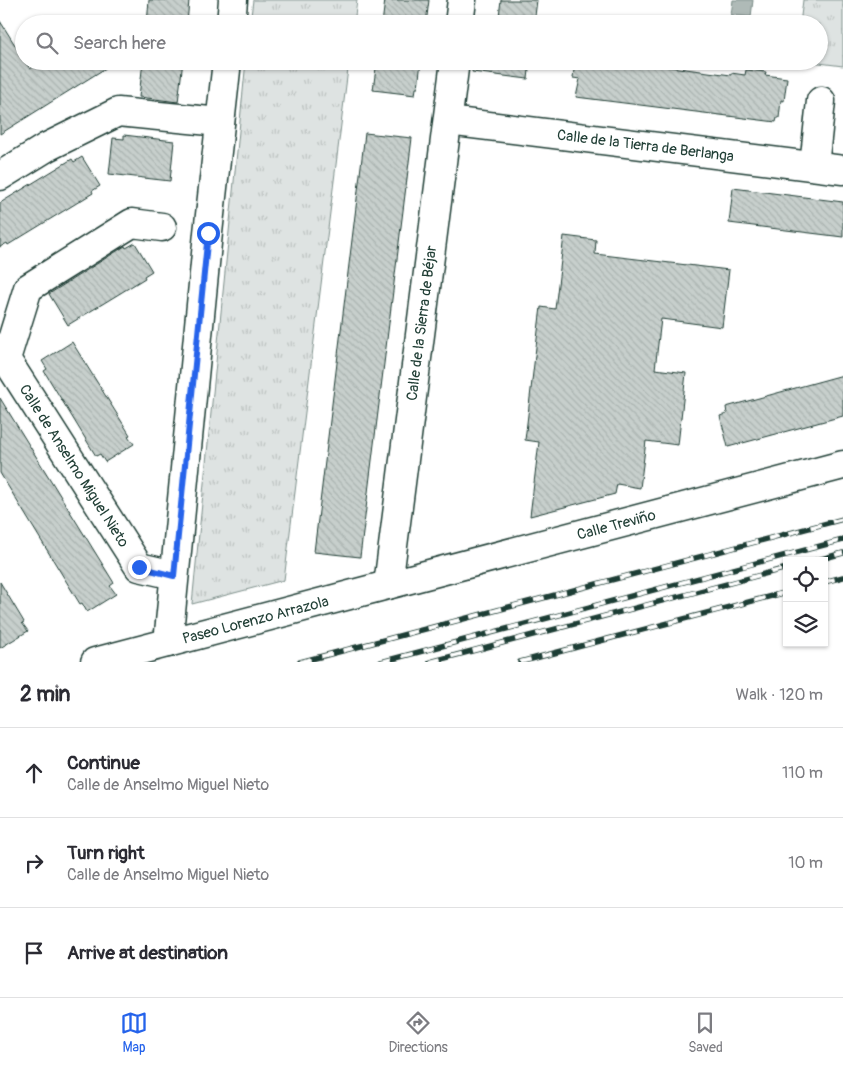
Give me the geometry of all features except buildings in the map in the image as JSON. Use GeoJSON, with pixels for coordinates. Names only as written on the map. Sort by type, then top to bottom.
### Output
{"type":"FeatureCollection","features":[{"type":"Feature","properties":{"kind":"street"},"geometry":{"type":"LineString","coordinates":[[232,15],[233,0]]}},
{"type":"Feature","properties":{"kind":"street"},"geometry":{"type":"LineString","coordinates":[[460,15],[462,0]]}},
{"type":"Feature","properties":{"kind":"street"},"geometry":{"type":"LineString","coordinates":[[168,643],[226,70]]}},
{"type":"Feature","properties":{"kind":"street","name":"Calle de la Sierra de Béjar"},"geometry":{"type":"LineString","coordinates":[[388,585],[454,70]]}},
{"type":"Feature","properties":{"kind":"street"},"geometry":{"type":"LineString","coordinates":[[814,166],[821,101]]}},
{"type":"Feature","properties":{"kind":"street"},"geometry":{"type":"LineString","coordinates":[[0,176],[47,147],[118,112],[220,122]]}},
{"type":"Feature","properties":{"kind":"street","name":"Calle de la Tierra de Berlanga"},"geometry":{"type":"LineString","coordinates":[[448,121],[843,170]]}},
{"type":"Feature","properties":{"kind":"street","name":"Calle de Anselmo Miguel Nieto"},"geometry":{"type":"LineString","coordinates":[[162,227],[132,223],[28,288],[3,359],[139,567],[174,576]]}},
{"type":"Feature","properties":{"kind":"street","name":"Calle Treviño"},"geometry":{"type":"LineString","coordinates":[[388,585],[843,465]]}},
{"type":"Feature","properties":{"kind":"street","name":"Paseo Lorenzo Arrazola"},"geometry":{"type":"LineString","coordinates":[[95,662],[388,585]]}},
{"type":"Feature","properties":{"kind":"green space"},"geometry":{"type":"Polygon","coordinates":[[[253,0],[357,0],[355,15],[251,15],[253,0]]]}},
{"type":"Feature","properties":{"kind":"green space"},"geometry":{"type":"Polygon","coordinates":[[[803,0],[843,0],[843,66],[828,64],[828,15],[801,15],[803,0]]]}},
{"type":"Feature","properties":{"kind":"green space"},"geometry":{"type":"Polygon","coordinates":[[[245,70],[348,70],[284,580],[192,604],[245,70]]]}},
{"type":"Feature","properties":{"kind":"shaded area"},"geometry":{"type":"Polygon","coordinates":[[[733,0],[753,0],[751,15],[731,15],[733,0]]]}},
{"type":"Feature","properties":{"kind":"railway"},"geometry":{"type":"LineString","coordinates":[[300,662],[843,519]]}},
{"type":"Feature","properties":{"kind":"railway"},"geometry":{"type":"LineString","coordinates":[[381,662],[843,540]]}},
{"type":"Feature","properties":{"kind":"railway"},"geometry":{"type":"LineString","coordinates":[[828,557],[843,553]]}},
{"type":"Feature","properties":{"kind":"railway"},"geometry":{"type":"LineString","coordinates":[[430,662],[783,569]]}},
{"type":"Feature","properties":{"kind":"railway"},"geometry":{"type":"LineString","coordinates":[[828,581],[843,577]]}},
{"type":"Feature","properties":{"kind":"railway"},"geometry":{"type":"LineString","coordinates":[[520,662],[783,593]]}},
{"type":"Feature","properties":{"kind":"route"},"geometry":{"type":"LineString","coordinates":[[139,567],[174,576],[208,233]]}}]}
